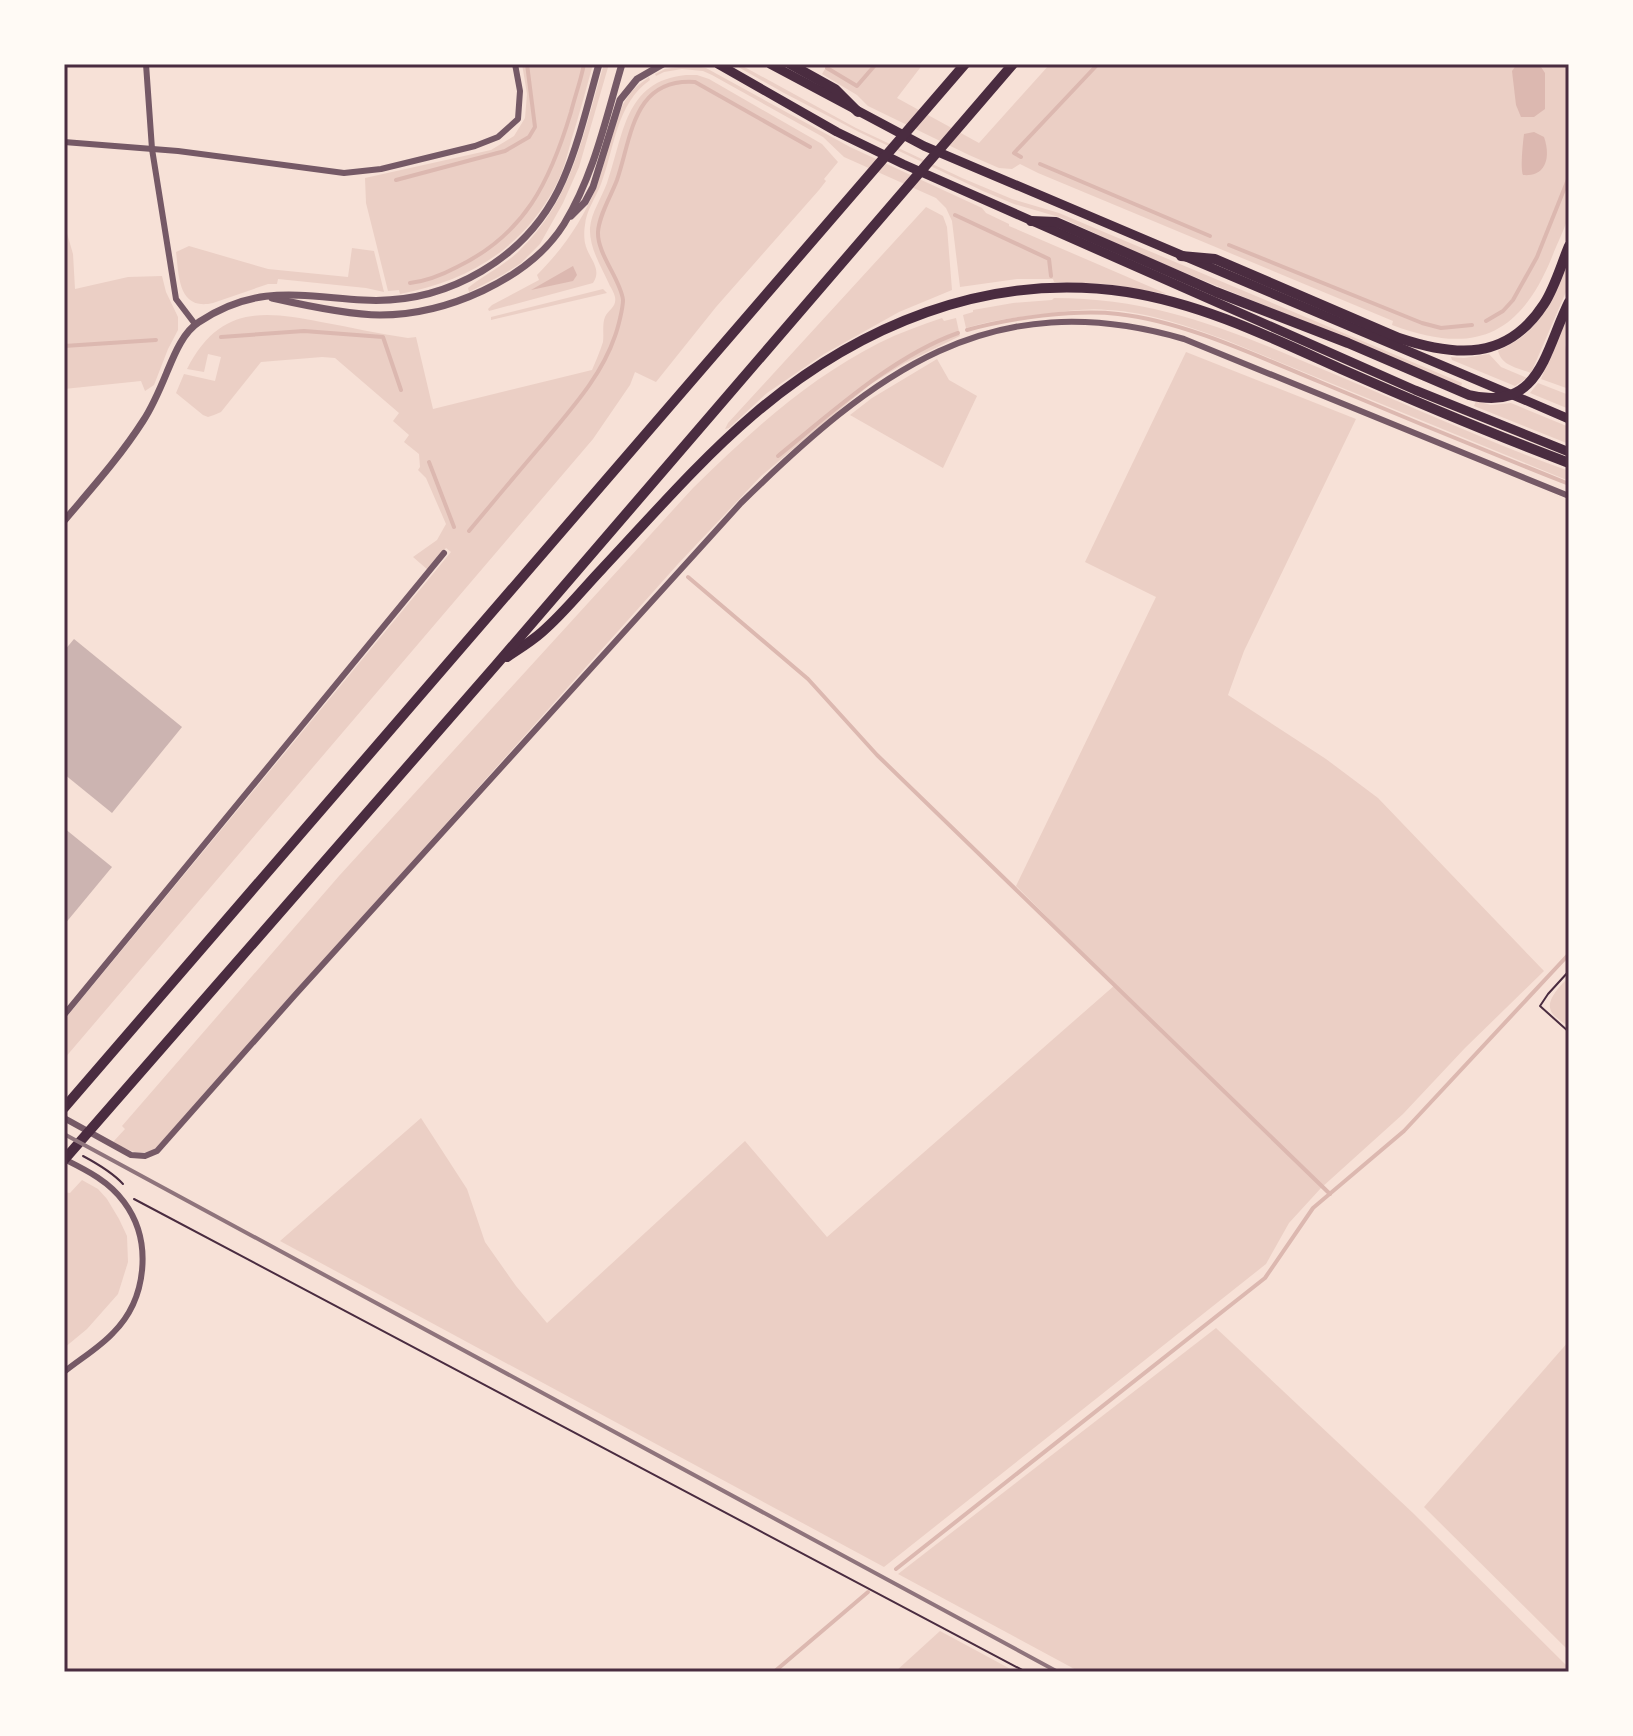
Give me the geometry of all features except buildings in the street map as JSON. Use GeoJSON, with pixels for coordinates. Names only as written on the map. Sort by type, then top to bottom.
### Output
{"type":"FeatureCollection","features":[{"type":"Feature","properties":{"kind":"highway"},"geometry":{"type":"LineString","coordinates":[[790,64],[835,89],[858,112]]}},
{"type":"Feature","properties":{"kind":"highway"},"geometry":{"type":"LineString","coordinates":[[68,1104],[965,64]]}},
{"type":"Feature","properties":{"kind":"highway"},"geometry":{"type":"LineString","coordinates":[[64,1159],[496,665],[1013,64]]}},
{"type":"Feature","properties":{"kind":"highway"},"geometry":{"type":"LineString","coordinates":[[1031,221],[1056,222],[1216,292],[1469,395],[1487,399],[1513,395],[1534,379],[1569,302]]}},
{"type":"Feature","properties":{"kind":"highway"},"geometry":{"type":"LineString","coordinates":[[1181,256],[1215,259],[1399,338],[1451,351],[1472,352],[1509,339],[1524,328],[1544,303],[1569,246]]}},
{"type":"Feature","properties":{"kind":"highway"},"geometry":{"type":"LineString","coordinates":[[496,665],[542,633],[691,473],[780,392],[833,356],[890,325],[935,308],[977,298],[1060,288],[1093,289],[1125,292],[1191,307],[1569,463]]}},
{"type":"Feature","properties":{"kind":"main road"},"geometry":{"type":"LineString","coordinates":[[718,64],[837,132],[903,164],[1415,390],[1569,452]]}},
{"type":"Feature","properties":{"kind":"main road"},"geometry":{"type":"LineString","coordinates":[[770,64],[924,146],[1569,419]]}},
{"type":"Feature","properties":{"kind":"street"},"geometry":{"type":"LineString","coordinates":[[146,64],[152,149],[176,299],[195,324]]}},
{"type":"Feature","properties":{"kind":"street"},"geometry":{"type":"LineString","coordinates":[[64,142],[178,151],[344,173],[381,169],[475,146],[498,137],[518,119],[520,91],[515,64]]}},
{"type":"Feature","properties":{"kind":"street"},"geometry":{"type":"LineString","coordinates":[[64,521],[144,420],[182,342],[195,324],[236,302],[266,296],[293,294],[383,300],[416,297],[461,283],[504,257],[522,242],[548,208],[562,183],[599,64]]}},
{"type":"Feature","properties":{"kind":"street"},"geometry":{"type":"LineString","coordinates":[[266,296],[382,316],[419,311],[464,299],[487,290],[513,274],[552,241],[584,188],[622,64]]}},
{"type":"Feature","properties":{"kind":"street"},"geometry":{"type":"LineString","coordinates":[[564,224],[585,202],[593,187],[620,100],[637,79],[663,64]]}},
{"type":"Feature","properties":{"kind":"street"},"geometry":{"type":"LineString","coordinates":[[64,1118],[131,1155],[145,1156],[157,1151],[741,503],[863,396],[898,372],[944,348],[985,334],[1047,323],[1096,321],[1158,331],[1569,496]]}},
{"type":"Feature","properties":{"kind":"street"},"geometry":{"type":"LineString","coordinates":[[64,1015],[444,553]]}},
{"type":"Feature","properties":{"kind":"street"},"geometry":{"type":"LineString","coordinates":[[64,1159],[89,1172],[125,1202],[141,1236],[143,1272],[136,1298],[113,1333],[64,1372]]}},
{"type":"Feature","properties":{"kind":"path"},"geometry":{"type":"LineString","coordinates":[[1569,971],[1540,1006],[1569,1032]]}},
{"type":"Feature","properties":{"kind":"path"},"geometry":{"type":"LineString","coordinates":[[133,1198],[1026,1672]]}},
{"type":"Feature","properties":{"kind":"shaded area"},"geometry":{"type":"Polygon","coordinates":[[[522,64],[593,64],[555,187],[526,228],[491,259],[448,281],[400,294],[399,290],[388,291],[366,203],[365,178],[491,150],[514,136],[525,118],[527,94],[522,64]]]}},
{"type":"Feature","properties":{"kind":"shaded area"},"geometry":{"type":"Polygon","coordinates":[[[604,64],[609,64],[579,167],[540,244],[521,263],[469,292],[468,288],[518,252],[552,210],[574,164],[604,64]]]}},
{"type":"Feature","properties":{"kind":"shaded area"},"geometry":{"type":"Polygon","coordinates":[[[733,64],[739,64],[856,128],[962,178],[1012,199],[1059,213],[1462,383],[1461,386],[1144,256],[1062,218],[983,191],[859,132],[733,64]]]}},
{"type":"Feature","properties":{"kind":"shaded area"},"geometry":{"type":"Polygon","coordinates":[[[828,64],[923,64],[897,98],[979,143],[1050,64],[1569,64],[1568,217],[1539,284],[1508,322],[1490,333],[1469,338],[1420,334],[1392,325],[1393,321],[1020,164],[1012,169],[999,168],[969,155],[868,106],[857,95],[822,74],[828,64]]]}},
{"type":"Feature","properties":{"kind":"shaded area"},"geometry":{"type":"Polygon","coordinates":[[[1517,64],[1539,64],[1545,73],[1545,109],[1534,117],[1521,117],[1516,105],[1512,71],[1517,64]]]}},
{"type":"Feature","properties":{"kind":"shaded area"},"geometry":{"type":"Polygon","coordinates":[[[692,65],[706,68],[850,147],[982,208],[1009,226],[1167,294],[1106,284],[1054,282],[1053,279],[1017,279],[960,287],[952,221],[946,208],[936,198],[844,157],[823,137],[703,71],[682,69],[655,74],[665,69],[692,65]]]}},
{"type":"Feature","properties":{"kind":"shaded area"},"geometry":{"type":"Polygon","coordinates":[[[686,75],[709,79],[822,144],[838,162],[819,190],[716,307],[656,382],[635,372],[630,385],[593,439],[64,1059],[64,1020],[451,552],[446,548],[428,570],[413,557],[437,540],[446,524],[426,478],[418,470],[419,454],[404,442],[409,435],[393,421],[399,413],[335,358],[261,362],[221,412],[208,417],[176,393],[184,374],[215,381],[221,357],[208,354],[204,372],[187,369],[199,349],[228,324],[261,315],[416,337],[433,409],[592,370],[603,342],[605,317],[615,300],[592,243],[592,217],[607,183],[623,129],[638,99],[666,79],[686,75]]]}},
{"type":"Feature","properties":{"kind":"shaded area"},"geometry":{"type":"Polygon","coordinates":[[[649,77],[650,80],[630,101],[623,114],[586,220],[585,243],[596,273],[593,283],[489,311],[492,305],[539,280],[537,275],[571,234],[596,188],[620,110],[634,89],[649,77]]]}},
{"type":"Feature","properties":{"kind":"shaded area"},"geometry":{"type":"Polygon","coordinates":[[[1534,132],[1544,137],[1547,152],[1545,164],[1537,173],[1523,175],[1524,134],[1534,132]]]}},
{"type":"Feature","properties":{"kind":"shaded area"},"geometry":{"type":"Polygon","coordinates":[[[926,207],[943,216],[947,227],[952,290],[899,312],[824,354],[767,393],[725,429],[728,423],[926,207]]]}},
{"type":"Feature","properties":{"kind":"shaded area"},"geometry":{"type":"Polygon","coordinates":[[[64,223],[73,254],[75,289],[128,277],[162,276],[178,317],[178,330],[154,385],[145,391],[141,381],[64,389],[64,223]]]}},
{"type":"Feature","properties":{"kind":"shaded area"},"geometry":{"type":"Polygon","coordinates":[[[189,246],[268,269],[348,277],[352,248],[374,251],[384,292],[278,279],[277,284],[201,304],[187,297],[180,281],[176,252],[189,246]]]}},
{"type":"Feature","properties":{"kind":"shaded area"},"geometry":{"type":"Polygon","coordinates":[[[1569,259],[1569,285],[1531,373],[1511,366],[1498,351],[1519,339],[1537,322],[1550,302],[1569,259]]]}},
{"type":"Feature","properties":{"kind":"shaded area"},"geometry":{"type":"Polygon","coordinates":[[[573,266],[577,275],[573,281],[531,290],[573,266]]]}},
{"type":"Feature","properties":{"kind":"shaded area"},"geometry":{"type":"Polygon","coordinates":[[[603,289],[607,293],[491,320],[491,317],[603,289]]]}},
{"type":"Feature","properties":{"kind":"shaded area"},"geometry":{"type":"Polygon","coordinates":[[[1054,298],[1091,299],[1159,310],[1224,329],[1569,471],[1569,481],[1228,341],[1154,317],[1100,309],[1006,319],[966,328],[963,315],[973,310],[1054,298]]]}},
{"type":"Feature","properties":{"kind":"shaded area"},"geometry":{"type":"Polygon","coordinates":[[[942,318],[944,321],[956,318],[960,336],[871,384],[761,476],[678,564],[155,1149],[139,1152],[113,1142],[125,1129],[122,1126],[339,876],[693,488],[758,427],[828,373],[879,343],[942,318]]]}},
{"type":"Feature","properties":{"kind":"shaded area"},"geometry":{"type":"Polygon","coordinates":[[[1565,321],[1565,345],[1569,389],[1541,379],[1565,321]]]}},
{"type":"Feature","properties":{"kind":"shaded area"},"geometry":{"type":"Polygon","coordinates":[[[1186,352],[1356,419],[1244,651],[1228,695],[1326,759],[1378,798],[1544,971],[1403,1114],[1321,1188],[1289,1223],[1266,1264],[884,1567],[280,1241],[421,1118],[467,1189],[485,1242],[547,1323],[745,1141],[827,1237],[1115,985],[1016,886],[1156,597],[1085,562],[1186,352]]]}},
{"type":"Feature","properties":{"kind":"shaded area"},"geometry":{"type":"Polygon","coordinates":[[[1489,354],[1501,367],[1527,378],[1515,386],[1451,357],[1489,354]]]}},
{"type":"Feature","properties":{"kind":"shaded area"},"geometry":{"type":"Polygon","coordinates":[[[937,359],[949,380],[977,396],[943,468],[850,415],[937,359]]]}},
{"type":"Feature","properties":{"kind":"shaded area"},"geometry":{"type":"Polygon","coordinates":[[[1538,383],[1569,395],[1569,409],[1530,393],[1538,383]]]}},
{"type":"Feature","properties":{"kind":"shaded area"},"geometry":{"type":"Polygon","coordinates":[[[1476,401],[1491,405],[1511,403],[1569,427],[1569,444],[1474,406],[1476,401]]]}},
{"type":"Feature","properties":{"kind":"shaded area"},"geometry":{"type":"Polygon","coordinates":[[[1569,977],[1569,1027],[1554,1015],[1550,1003],[1569,977]]]}},
{"type":"Feature","properties":{"kind":"shaded area"},"geometry":{"type":"Polygon","coordinates":[[[82,1180],[98,1189],[119,1219],[127,1236],[128,1262],[118,1294],[87,1329],[64,1348],[64,1192],[70,1193],[82,1180]]]}},
{"type":"Feature","properties":{"kind":"shaded area"},"geometry":{"type":"Polygon","coordinates":[[[1216,1328],[1414,1514],[1569,1668],[1569,1672],[1080,1672],[898,1574],[1216,1328]]]}},
{"type":"Feature","properties":{"kind":"shaded area"},"geometry":{"type":"Polygon","coordinates":[[[1569,1341],[1569,1651],[1424,1507],[1569,1341]]]}},
{"type":"Feature","properties":{"kind":"shaded area"},"geometry":{"type":"Polygon","coordinates":[[[940,1631],[1016,1672],[895,1672],[940,1631]]]}},
{"type":"Feature","properties":{"kind":"waterway"},"geometry":{"type":"LineString","coordinates":[[396,180],[505,151],[529,137],[535,127],[527,64]]}},
{"type":"Feature","properties":{"kind":"waterway"},"geometry":{"type":"LineString","coordinates":[[410,283],[440,275],[481,254],[517,222],[532,203],[554,161],[584,64]]}},
{"type":"Feature","properties":{"kind":"waterway"},"geometry":{"type":"LineString","coordinates":[[827,68],[857,86],[876,64]]}},
{"type":"Feature","properties":{"kind":"waterway"},"geometry":{"type":"LineString","coordinates":[[1021,157],[1014,153],[1098,64]]}},
{"type":"Feature","properties":{"kind":"waterway"},"geometry":{"type":"LineString","coordinates":[[469,531],[575,405],[609,351],[618,328],[623,300],[601,249],[598,232],[632,129],[647,100],[659,89],[674,83],[695,82],[810,147]]}},
{"type":"Feature","properties":{"kind":"waterway"},"geometry":{"type":"LineString","coordinates":[[1040,164],[1210,236]]}},
{"type":"Feature","properties":{"kind":"waterway"},"geometry":{"type":"LineString","coordinates":[[1486,321],[1503,311],[1513,300],[1537,257],[1569,177]]}},
{"type":"Feature","properties":{"kind":"waterway"},"geometry":{"type":"LineString","coordinates":[[955,215],[1049,259],[1051,276]]}},
{"type":"Feature","properties":{"kind":"waterway"},"geometry":{"type":"LineString","coordinates":[[1229,245],[1422,323],[1441,328],[1472,325]]}},
{"type":"Feature","properties":{"kind":"waterway"},"geometry":{"type":"LineString","coordinates":[[967,330],[1022,318],[1083,313],[1118,314],[1169,324],[1247,351],[1569,484]]}},
{"type":"Feature","properties":{"kind":"waterway"},"geometry":{"type":"LineString","coordinates":[[221,337],[304,331],[383,337],[401,390]]}},
{"type":"Feature","properties":{"kind":"waterway"},"geometry":{"type":"LineString","coordinates":[[778,456],[886,371],[958,333]]}},
{"type":"Feature","properties":{"kind":"waterway"},"geometry":{"type":"LineString","coordinates":[[64,346],[156,340]]}},
{"type":"Feature","properties":{"kind":"waterway"},"geometry":{"type":"LineString","coordinates":[[429,462],[454,527]]}},
{"type":"Feature","properties":{"kind":"waterway"},"geometry":{"type":"LineString","coordinates":[[688,577],[808,679],[877,755],[1330,1194]]}},
{"type":"Feature","properties":{"kind":"waterway"},"geometry":{"type":"LineString","coordinates":[[896,1569],[1265,1278],[1313,1208],[1404,1131],[1569,954]]}},
{"type":"Feature","properties":{"kind":"waterway"},"geometry":{"type":"LineString","coordinates":[[774,1672],[868,1592]]}},
{"type":"Feature","properties":{"kind":"railway"},"geometry":{"type":"LineString","coordinates":[[64,1134],[1058,1672]]}}]}
